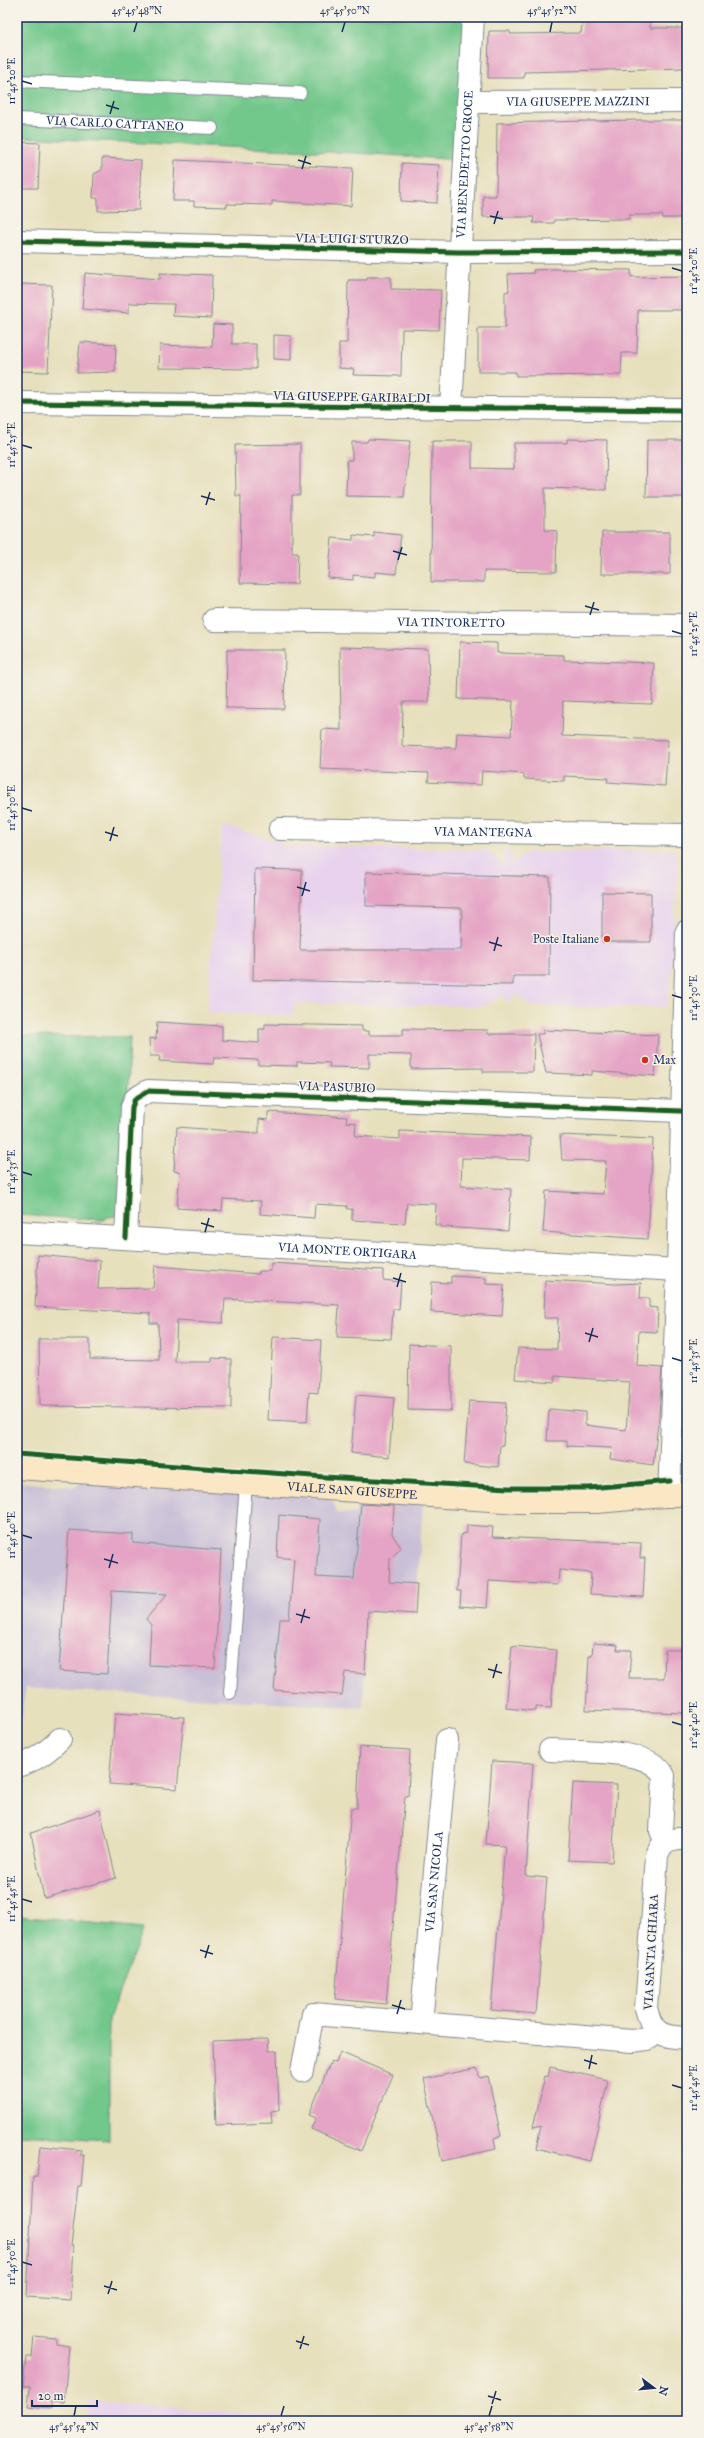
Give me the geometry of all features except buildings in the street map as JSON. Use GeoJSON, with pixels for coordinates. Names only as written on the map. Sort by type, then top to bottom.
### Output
{"type":"FeatureCollection","features":[{"type":"Feature","properties":{"kind":"main road","name":"VIALE SAN GIUSEPPE"},"geometry":{"type":"LineString","coordinates":[[17,1468],[527,1502],[597,1502],[678,1495]]}},
{"type":"Feature","properties":{"kind":"street","name":"VIA BENEDETTO CROCE"},"geometry":{"type":"LineString","coordinates":[[451,408],[473,17]]}},
{"type":"Feature","properties":{"kind":"street","name":"VIA GIUSEPPE MAZZINI"},"geometry":{"type":"LineString","coordinates":[[468,102],[687,101]]}},
{"type":"Feature","properties":{"kind":"street","name":"VIA LUIGI STURZO"},"geometry":{"type":"LineString","coordinates":[[17,241],[459,252],[687,251]]}},
{"type":"Feature","properties":{"kind":"street","name":"VIA GIUSEPPE GARIBALDI"},"geometry":{"type":"LineString","coordinates":[[17,403],[687,410]]}},
{"type":"Feature","properties":{"kind":"street","name":"VIA TINTORETTO"},"geometry":{"type":"LineString","coordinates":[[214,620],[687,625]]}},
{"type":"Feature","properties":{"kind":"street","name":"VIA MANTEGNA"},"geometry":{"type":"LineString","coordinates":[[280,829],[687,835]]}},
{"type":"Feature","properties":{"kind":"street"},"geometry":{"type":"LineString","coordinates":[[678,1495],[678,1270],[681,1110],[687,945]]}},
{"type":"Feature","properties":{"kind":"street","name":"VIA PASUBIO"},"geometry":{"type":"LineString","coordinates":[[126,1238],[132,1107],[135,1099],[148,1091],[681,1110]]}},
{"type":"Feature","properties":{"kind":"street","name":"VIA MONTE ORTIGARA"},"geometry":{"type":"LineString","coordinates":[[17,1232],[678,1270]]}},
{"type":"Feature","properties":{"kind":"street"},"geometry":{"type":"LineString","coordinates":[[17,1766],[30,1762],[46,1753],[60,1739]]}},
{"type":"Feature","properties":{"kind":"street","name":"VIA SAN NICOLA"},"geometry":{"type":"LineString","coordinates":[[421,2023],[447,1740]]}},
{"type":"Feature","properties":{"kind":"street"},"geometry":{"type":"LineString","coordinates":[[550,1750],[635,1756],[654,1764],[664,1776],[661,1831],[666,1842],[672,1839],[687,1839]]}},
{"type":"Feature","properties":{"kind":"street","name":"VIA SANTA CHIARA"},"geometry":{"type":"LineString","coordinates":[[657,2031],[649,2019],[646,2008],[657,1856],[666,1842]]}},
{"type":"Feature","properties":{"kind":"street"},"geometry":{"type":"LineString","coordinates":[[302,2071],[313,2014],[632,2042],[647,2039],[657,2031],[670,2037],[687,2038]]}},
{"type":"Feature","properties":{"kind":"lane"},"geometry":{"type":"LineString","coordinates":[[17,80],[300,93]]}},
{"type":"Feature","properties":{"kind":"lane","name":"VIA CARLO CATTANEO"},"geometry":{"type":"LineString","coordinates":[[17,119],[212,128]]}},
{"type":"Feature","properties":{"kind":"lane"},"geometry":{"type":"LineString","coordinates":[[230,1694],[246,1484]]}},
{"type":"Feature","properties":{"kind":"shaded area"},"geometry":{"type":"Polygon","coordinates":[[[222,825],[282,843],[282,846],[487,850],[503,866],[503,852],[512,852],[512,866],[527,852],[674,850],[678,857],[671,975],[667,1005],[658,1007],[530,1006],[514,993],[513,1001],[505,1001],[505,994],[485,1006],[294,1003],[293,1015],[207,1013],[222,825]]]}},
{"type":"Feature","properties":{"kind":"shaded area"},"geometry":{"type":"Polygon","coordinates":[[[82,1480],[328,1498],[334,1503],[336,1513],[356,1514],[358,1497],[423,1505],[415,1614],[368,1611],[363,1708],[25,1688],[22,1717],[17,1716],[17,1482],[76,1487],[82,1480]]]}},
{"type":"Feature","properties":{"kind":"shaded area"},"geometry":{"type":"Polygon","coordinates":[[[89,2401],[337,2421],[88,2421],[89,2401]]]}},
{"type":"Feature","properties":{"kind":"green space"},"geometry":{"type":"Polygon","coordinates":[[[17,17],[468,17],[459,160],[374,154],[17,137],[17,17]]]}},
{"type":"Feature","properties":{"kind":"green space"},"geometry":{"type":"Polygon","coordinates":[[[17,1036],[130,1037],[124,1199],[116,1216],[108,1217],[104,1220],[17,1215],[17,1036]]]}},
{"type":"Feature","properties":{"kind":"green space"},"geometry":{"type":"Polygon","coordinates":[[[17,1916],[144,1928],[109,2018],[109,2140],[17,2135],[17,1916]]]}},
{"type":"Feature","properties":{"kind":"cycle path"},"geometry":{"type":"LineString","coordinates":[[17,241],[459,252],[687,251]]}},
{"type":"Feature","properties":{"kind":"cycle path"},"geometry":{"type":"LineString","coordinates":[[17,403],[687,410]]}},
{"type":"Feature","properties":{"kind":"cycle path"},"geometry":{"type":"LineString","coordinates":[[126,1238],[132,1107],[135,1099],[148,1091],[681,1111]]}},
{"type":"Feature","properties":{"kind":"cycle path"},"geometry":{"type":"LineString","coordinates":[[17,1454],[325,1477],[508,1488],[589,1488],[670,1481]]}},
{"type":"Feature","properties":{"kind":"place","name":"Poste Italiane"},"geometry":{"type":"Point","coordinates":[607,939]}},
{"type":"Feature","properties":{"kind":"place","name":"Max"},"geometry":{"type":"Point","coordinates":[645,1060]}}]}
